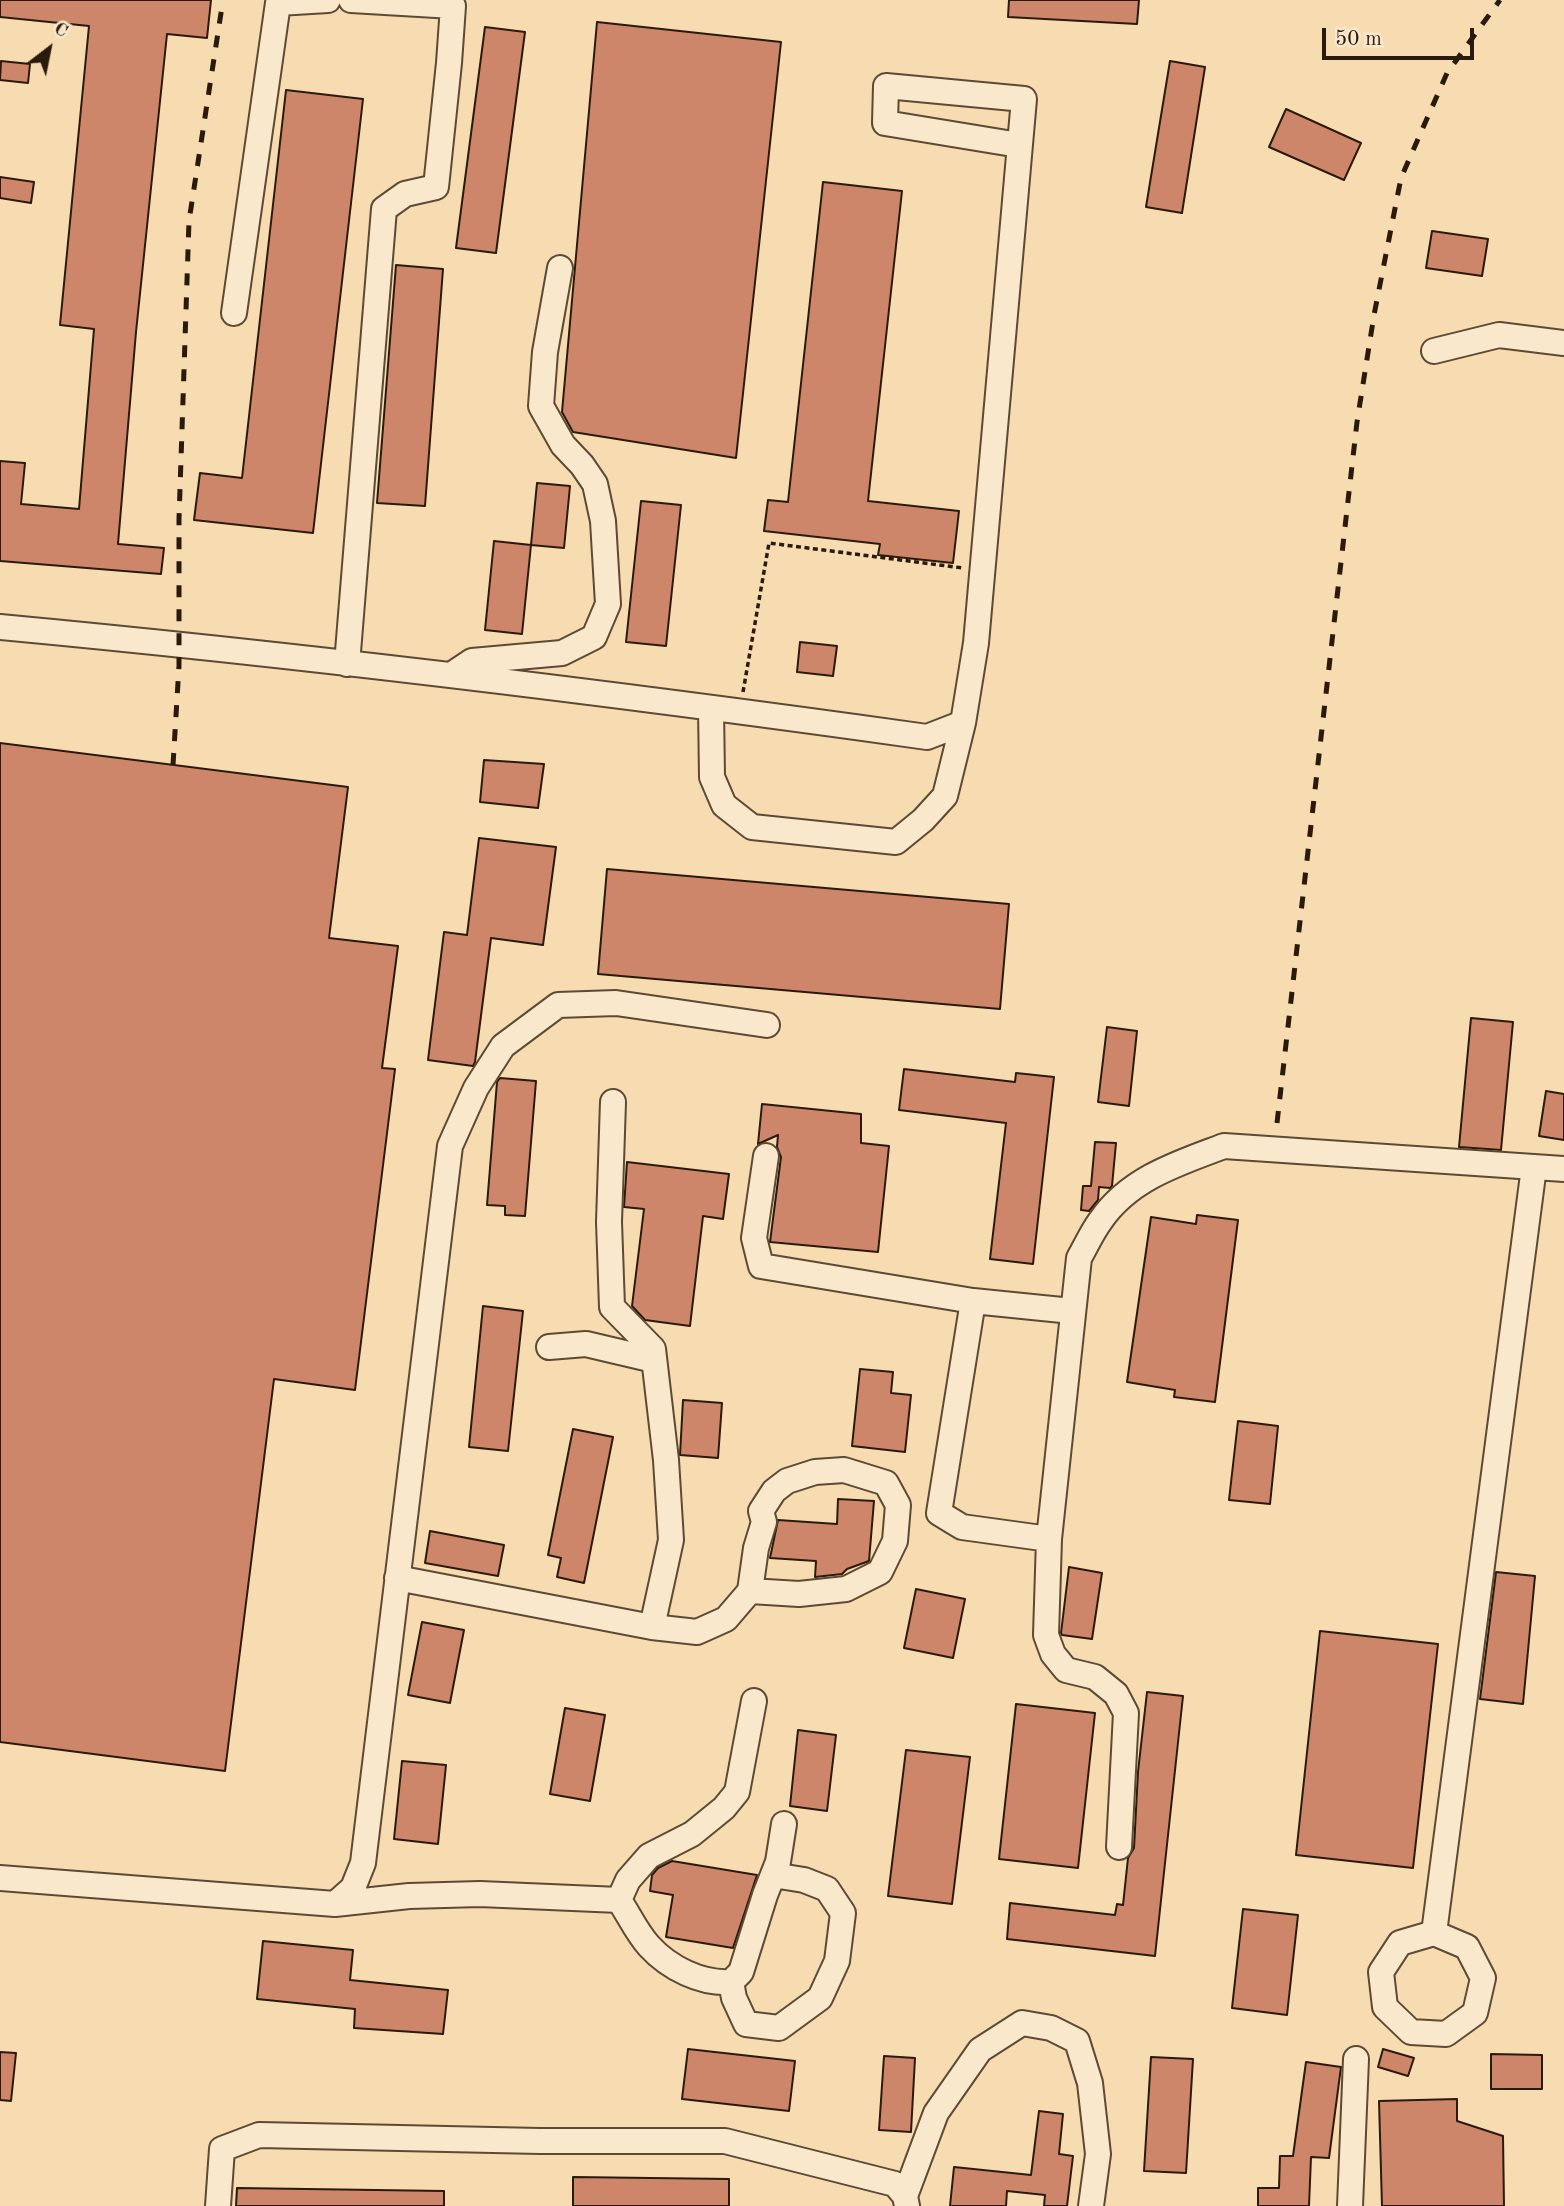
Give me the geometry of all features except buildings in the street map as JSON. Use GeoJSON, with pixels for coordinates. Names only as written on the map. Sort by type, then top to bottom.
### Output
{"type":"FeatureCollection","features":[{"type":"Feature","properties":{"kind":"lane"},"geometry":{"type":"LineString","coordinates":[[234,313],[278,3],[328,0]]}},
{"type":"Feature","properties":{"kind":"lane"},"geometry":{"type":"LineString","coordinates":[[347,664],[384,209],[405,194],[436,187],[453,6],[351,0]]}},
{"type":"Feature","properties":{"kind":"lane"},"geometry":{"type":"LineString","coordinates":[[711,708],[712,777],[724,805],[752,827],[896,842],[923,820],[945,796],[963,723],[976,643],[1024,99],[886,86],[885,123],[1019,145]]}},
{"type":"Feature","properties":{"kind":"lane"},"geometry":{"type":"LineString","coordinates":[[451,675],[472,661],[562,653],[594,637],[608,604],[603,521],[595,484],[564,445],[541,406],[545,352],[559,268]]}},
{"type":"Feature","properties":{"kind":"lane"},"geometry":{"type":"LineString","coordinates":[[1434,351],[1499,335],[1564,344]]}},
{"type":"Feature","properties":{"kind":"lane"},"geometry":{"type":"LineString","coordinates":[[0,627],[451,675],[927,737],[963,723]]}},
{"type":"Feature","properties":{"kind":"lane"},"geometry":{"type":"LineString","coordinates":[[335,1904],[353,1888],[363,1863],[450,1146],[476,1088],[503,1046],[558,1005],[616,1003],[767,1025]]}},
{"type":"Feature","properties":{"kind":"lane"},"geometry":{"type":"LineString","coordinates":[[613,1102],[609,1222],[612,1307],[653,1349],[666,1460],[671,1540],[652,1627]]}},
{"type":"Feature","properties":{"kind":"lane"},"geometry":{"type":"LineString","coordinates":[[1119,1847],[1126,1713],[1116,1693],[1095,1677],[1066,1670],[1053,1654],[1046,1635],[1049,1539],[1079,1258],[1101,1219],[1133,1186],[1176,1164],[1224,1146],[1564,1169]]}},
{"type":"Feature","properties":{"kind":"lane"},"geometry":{"type":"LineString","coordinates":[[766,1156],[754,1238],[761,1266],[973,1301],[1072,1311]]}},
{"type":"Feature","properties":{"kind":"lane"},"geometry":{"type":"LineString","coordinates":[[1434,1933],[1534,1167]]}},
{"type":"Feature","properties":{"kind":"lane"},"geometry":{"type":"LineString","coordinates":[[973,1301],[939,1513],[962,1527],[1049,1539]]}},
{"type":"Feature","properties":{"kind":"lane"},"geometry":{"type":"LineString","coordinates":[[549,1347],[586,1344],[654,1360]]}},
{"type":"Feature","properties":{"kind":"lane"},"geometry":{"type":"LineString","coordinates":[[397,1578],[652,1627],[697,1632],[726,1619],[750,1591],[756,1548],[764,1522],[761,1511],[774,1490],[787,1481],[815,1472],[844,1471],[886,1483],[898,1505],[895,1541],[880,1572],[846,1589],[799,1594],[750,1591]]}},
{"type":"Feature","properties":{"kind":"lane"},"geometry":{"type":"LineString","coordinates":[[619,1900],[628,1880],[649,1856],[692,1833],[724,1808],[737,1792],[754,1701]]}},
{"type":"Feature","properties":{"kind":"lane"},"geometry":{"type":"LineString","coordinates":[[619,1900],[649,1946],[679,1969],[712,1983],[731,1982],[741,1972],[779,1862],[784,1824]]}},
{"type":"Feature","properties":{"kind":"lane"},"geometry":{"type":"LineString","coordinates":[[731,1982],[734,1998],[746,2024],[779,2028],[820,1998],[837,1961],[843,1913],[827,1889],[804,1880],[773,1875]]}},
{"type":"Feature","properties":{"kind":"lane"},"geometry":{"type":"LineString","coordinates":[[0,1878],[335,1904],[409,1896],[480,1894],[619,1900]]}},
{"type":"Feature","properties":{"kind":"lane"},"geometry":{"type":"LineString","coordinates":[[1434,1933],[1467,1947],[1483,1978],[1475,2013],[1446,2034],[1411,2032],[1385,2007],[1381,1972],[1400,1943],[1434,1933]]}},
{"type":"Feature","properties":{"kind":"lane"},"geometry":{"type":"LineString","coordinates":[[906,2201],[936,2113],[980,2050],[1022,2023],[1051,2028],[1077,2041],[1090,2083],[1098,2154],[1091,2206]]}},
{"type":"Feature","properties":{"kind":"lane"},"geometry":{"type":"LineString","coordinates":[[1350,2206],[1356,2059]]}},
{"type":"Feature","properties":{"kind":"lane"},"geometry":{"type":"LineString","coordinates":[[218,2206],[222,2149],[259,2135],[527,2141],[725,2141],[895,2185],[906,2201]]}},
{"type":"Feature","properties":{"kind":"path"},"geometry":{"type":"LineString","coordinates":[[740,711],[769,543],[981,570]]}},
{"type":"Feature","properties":{"kind":"railway"},"geometry":{"type":"LineString","coordinates":[[173,765],[179,666],[179,519],[189,221],[223,0]]}},
{"type":"Feature","properties":{"kind":"railway"},"geometry":{"type":"LineString","coordinates":[[1277,1123],[1357,422],[1374,315],[1401,178],[1447,73],[1500,0]]}}]}
